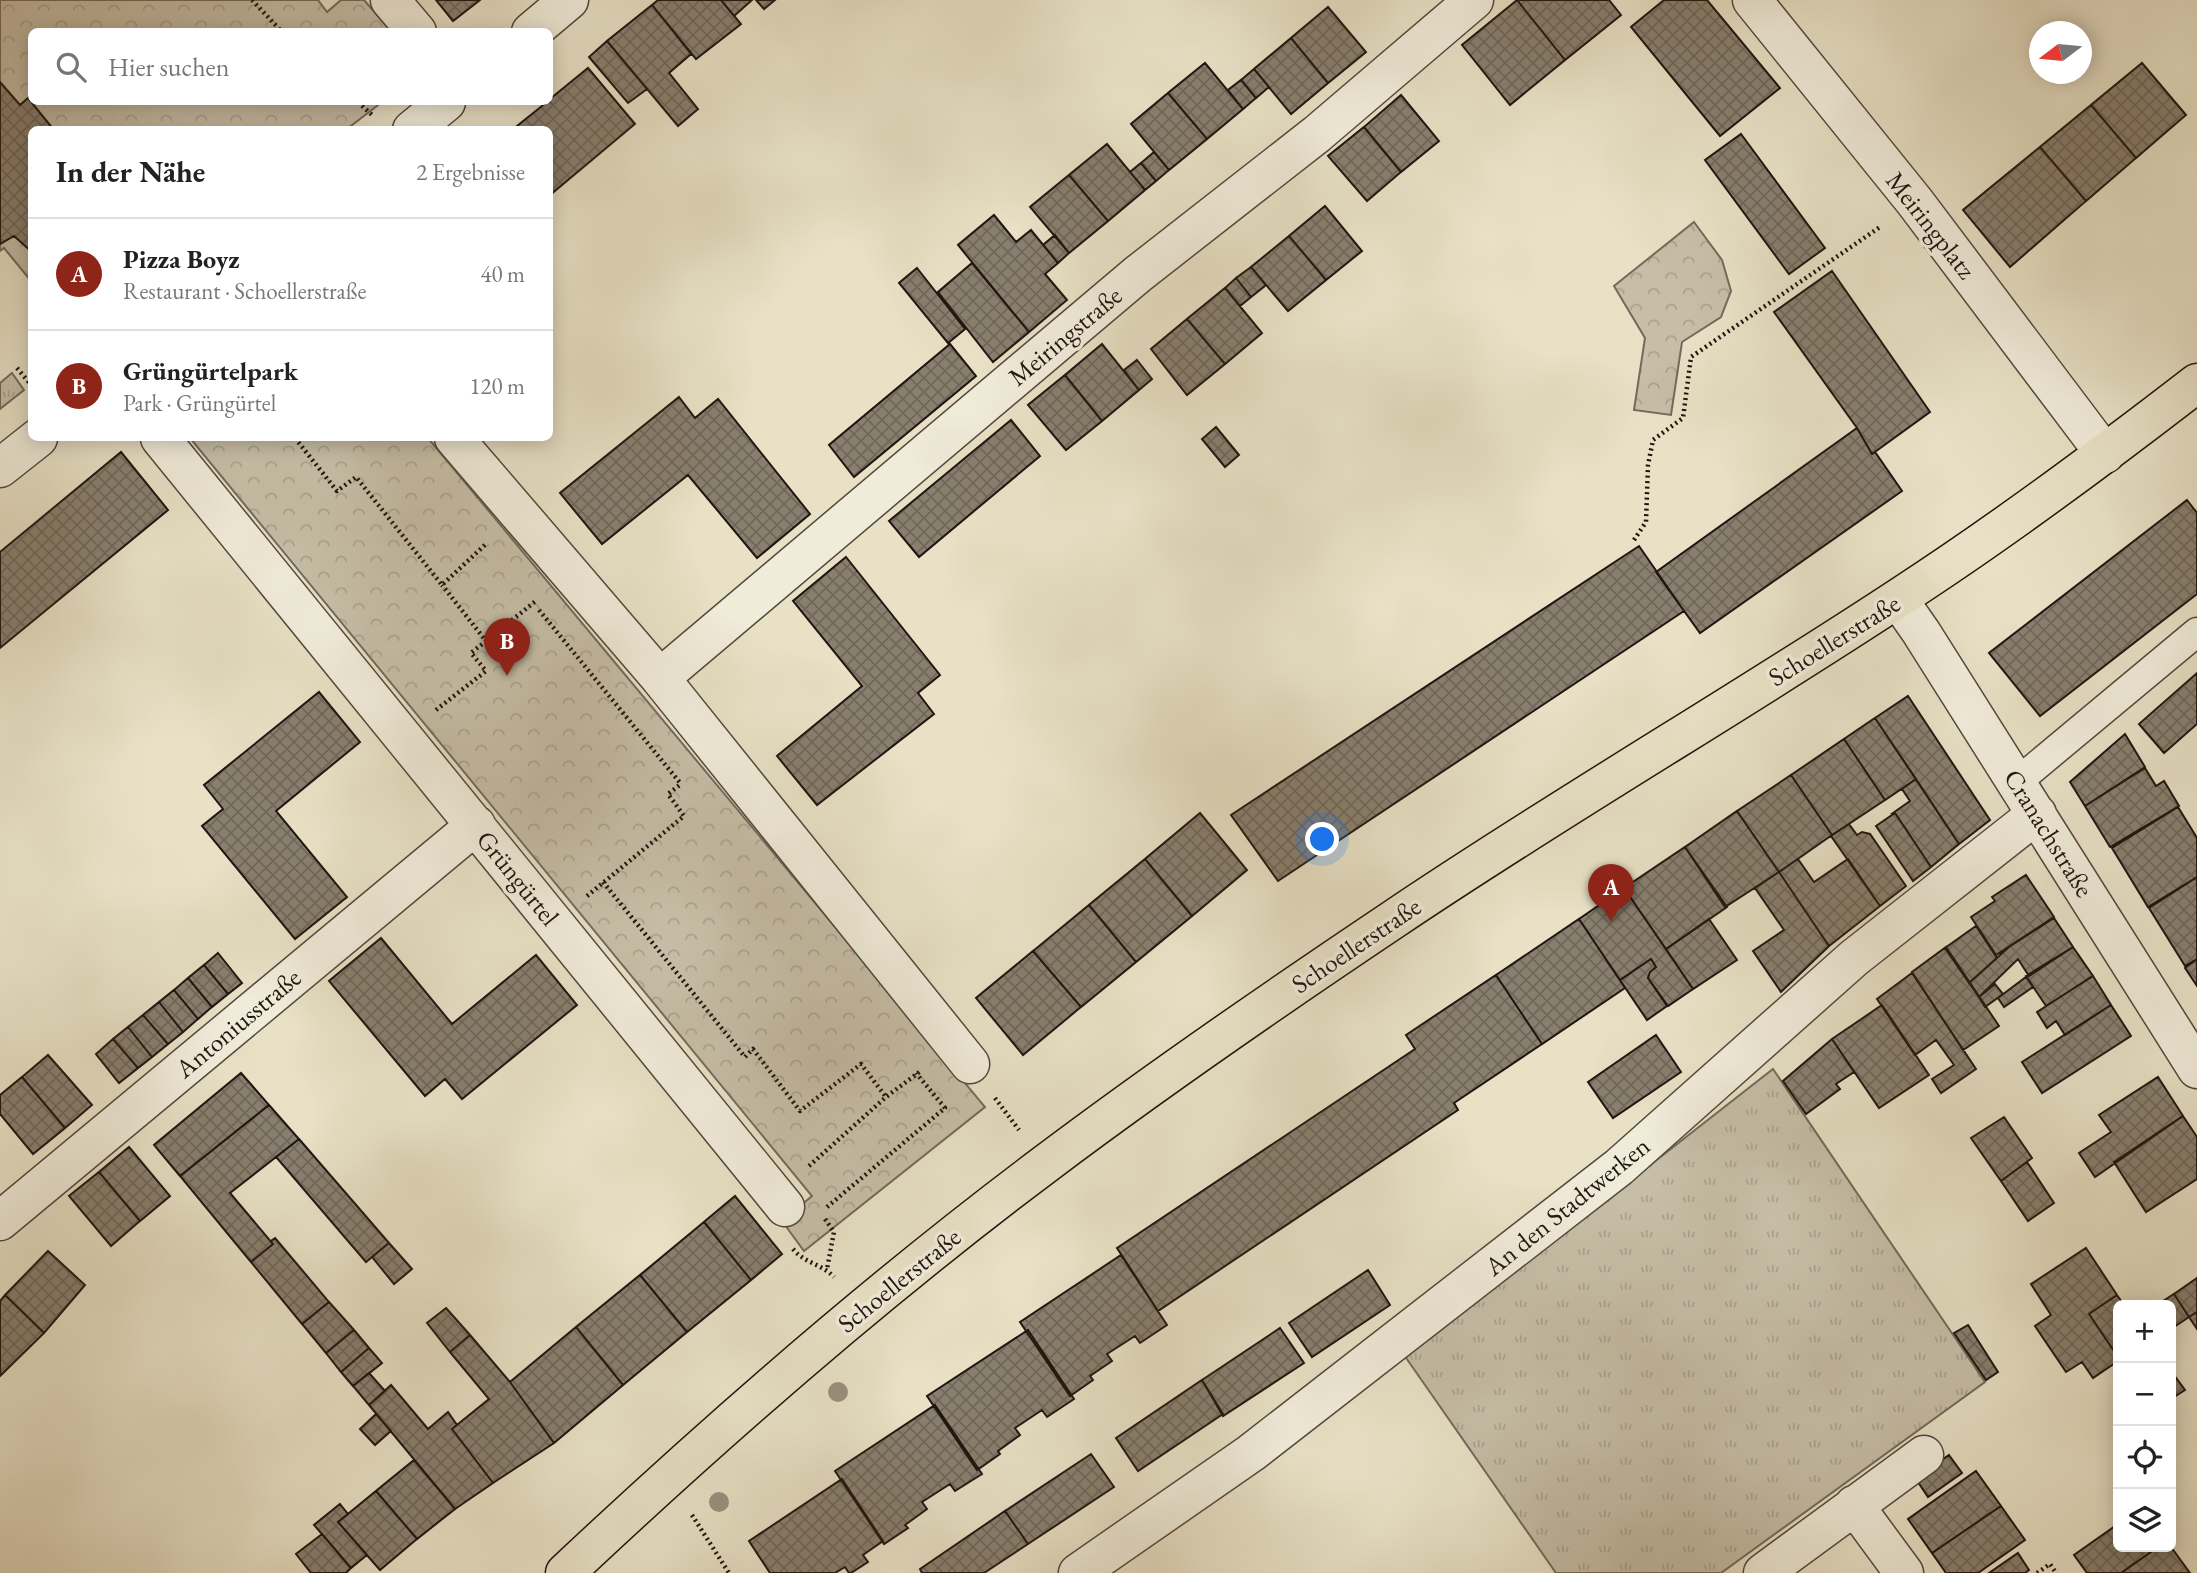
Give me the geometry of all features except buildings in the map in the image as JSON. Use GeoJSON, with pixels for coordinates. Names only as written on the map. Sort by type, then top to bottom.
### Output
{"type":"FeatureCollection","features":[{"type":"Feature","properties":{"kind":"main road","name":"Schoellerstraße"},"geometry":{"type":"LineString","coordinates":[[565,1573],[667,1476],[758,1396],[861,1310],[1045,1164],[1220,1037],[1399,915],[1898,599],[2105,454],[2197,383]]}},
{"type":"Feature","properties":{"kind":"street"},"geometry":{"type":"LineString","coordinates":[[390,0],[414,28]]}},
{"type":"Feature","properties":{"kind":"street"},"geometry":{"type":"LineString","coordinates":[[536,28],[569,0]]}},
{"type":"Feature","properties":{"kind":"street","name":"Meiringstraße"},"geometry":{"type":"LineString","coordinates":[[660,678],[1138,274],[1317,134],[1474,0]]}},
{"type":"Feature","properties":{"kind":"street","name":"Meiringplatz"},"geometry":{"type":"LineString","coordinates":[[1752,0],[1915,202],[2105,454]]}},
{"type":"Feature","properties":{"kind":"street"},"geometry":{"type":"LineString","coordinates":[[417,126],[442,105]]}},
{"type":"Feature","properties":{"kind":"street"},"geometry":{"type":"LineString","coordinates":[[0,468],[34,441]]}},
{"type":"Feature","properties":{"kind":"street","name":"Grüngürtel"},"geometry":{"type":"LineString","coordinates":[[162,441],[554,922],[803,1210]]}},
{"type":"Feature","properties":{"kind":"street"},"geometry":{"type":"LineString","coordinates":[[457,441],[660,678],[970,1064]]}},
{"type":"Feature","properties":{"kind":"street","name":"Cranachstraße"},"geometry":{"type":"LineString","coordinates":[[1898,599],[2017,782],[2197,1069]]}},
{"type":"Feature","properties":{"kind":"street","name":"An den Stadtwerken"},"geometry":{"type":"LineString","coordinates":[[1078,1573],[1273,1436],[1619,1167],[1854,958],[2037,814]]}},
{"type":"Feature","properties":{"kind":"street","name":"Antoniusstraße"},"geometry":{"type":"LineString","coordinates":[[0,1221],[476,825]]}},
{"type":"Feature","properties":{"kind":"street"},"geometry":{"type":"LineString","coordinates":[[1763,1573],[1924,1455]]}},
{"type":"Feature","properties":{"kind":"street"},"geometry":{"type":"LineString","coordinates":[[1854,1505],[1903,1573]]}},
{"type":"Feature","properties":{"kind":"lane"},"geometry":{"type":"LineString","coordinates":[[2017,782],[2197,632]]}},
{"type":"Feature","properties":{"kind":"path"},"geometry":{"type":"LineString","coordinates":[[252,0],[278,28]]}},
{"type":"Feature","properties":{"kind":"path"},"geometry":{"type":"LineString","coordinates":[[1634,540],[1646,522],[1648,465],[1653,440],[1683,418],[1691,358],[1915,202]]}},
{"type":"Feature","properties":{"kind":"path"},"geometry":{"type":"LineString","coordinates":[[17,368],[28,381]]}},
{"type":"Feature","properties":{"kind":"path"},"geometry":{"type":"LineString","coordinates":[[297,441],[337,491],[356,477],[486,641]]}},
{"type":"Feature","properties":{"kind":"path"},"geometry":{"type":"LineString","coordinates":[[442,585],[486,544],[494,554]]}},
{"type":"Feature","properties":{"kind":"path"},"geometry":{"type":"LineString","coordinates":[[403,736],[486,671],[471,653],[570,573]]}},
{"type":"Feature","properties":{"kind":"path"},"geometry":{"type":"LineString","coordinates":[[526,593],[681,783]]}},
{"type":"Feature","properties":{"kind":"path"},"geometry":{"type":"LineString","coordinates":[[554,922],[684,816],[668,794],[719,752]]}},
{"type":"Feature","properties":{"kind":"path"},"geometry":{"type":"LineString","coordinates":[[603,882],[745,1057],[753,1049],[800,1111],[861,1064],[886,1097],[792,1181],[803,1210]]}},
{"type":"Feature","properties":{"kind":"path"},"geometry":{"type":"LineString","coordinates":[[970,1064],[1045,1164]]}},
{"type":"Feature","properties":{"kind":"path"},"geometry":{"type":"LineString","coordinates":[[861,1310],[827,1270],[800,1257],[775,1225],[803,1210],[945,1108],[916,1073]]}},
{"type":"Feature","properties":{"kind":"path"},"geometry":{"type":"LineString","coordinates":[[667,1476],[729,1573]]}},
{"type":"Feature","properties":{"kind":"path"},"geometry":{"type":"LineString","coordinates":[[2037,1573],[2050,1564],[2056,1573]]}},
{"type":"Feature","properties":{"kind":"green space"},"geometry":{"type":"Polygon","coordinates":[[[0,0],[318,0],[327,12],[341,0],[364,0],[388,28],[28,28],[28,105],[378,105],[351,126],[28,126],[28,277],[4,248],[0,251],[0,0]]]}},
{"type":"Feature","properties":{"kind":"green space"},"geometry":{"type":"Polygon","coordinates":[[[1694,222],[1722,260],[1731,291],[1721,317],[1682,342],[1671,415],[1634,410],[1645,338],[1614,286],[1694,222]]]}},
{"type":"Feature","properties":{"kind":"green space"},"geometry":{"type":"Polygon","coordinates":[[[12,373],[24,390],[0,409],[0,383],[12,373]]]}},
{"type":"Feature","properties":{"kind":"green space"},"geometry":{"type":"Polygon","coordinates":[[[192,441],[430,441],[985,1107],[804,1251],[782,1221],[812,1196],[192,441]]]}},
{"type":"Feature","properties":{"kind":"green space"},"geometry":{"type":"Polygon","coordinates":[[[1773,1069],[1985,1382],[1721,1573],[1556,1573],[1402,1352],[1626,1184],[1773,1069]]]}},
{"type":"Feature","properties":{"kind":"place","name":"Grüngürtelpark"},"geometry":{"type":"Point","coordinates":[507,676]}},
{"type":"Feature","properties":{"kind":"place","name":"Pizza Boyz"},"geometry":{"type":"Point","coordinates":[1611,922]}}]}
